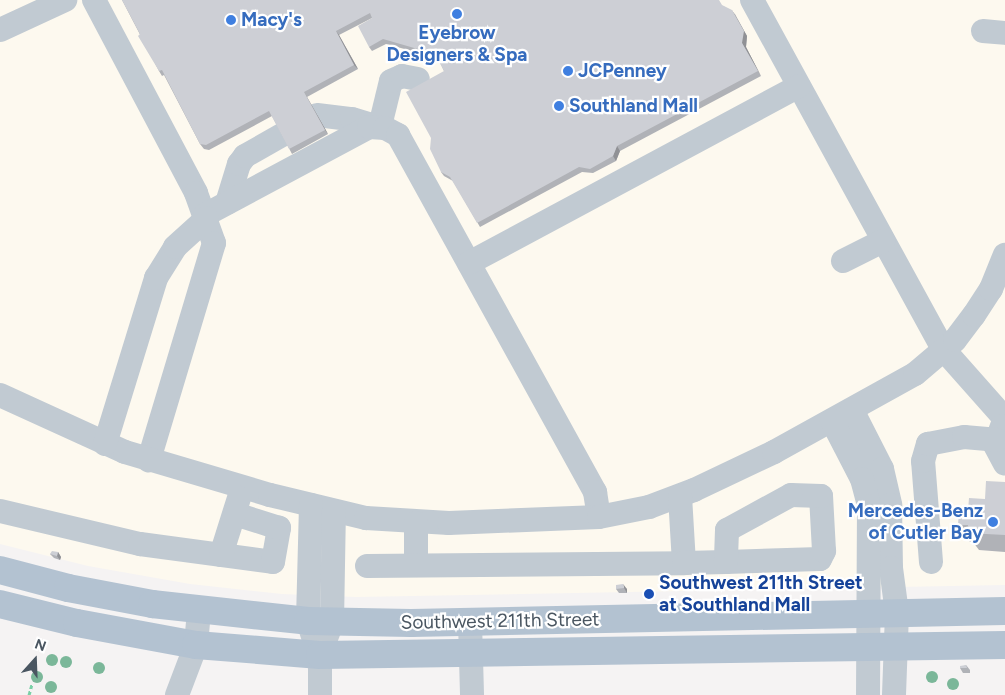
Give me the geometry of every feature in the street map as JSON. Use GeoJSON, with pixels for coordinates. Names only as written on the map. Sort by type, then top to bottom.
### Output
{"type":"FeatureCollection","features":[{"type":"Feature","properties":{"kind":"main road","name":"Southwest 211th Street"},"geometry":{"type":"LineString","coordinates":[[0,570],[95,594],[199,611],[320,622],[470,622],[1005,611]]}},
{"type":"Feature","properties":{"kind":"main road","name":"Southwest 211th Street"},"geometry":{"type":"LineString","coordinates":[[0,604],[77,623],[196,645],[320,655],[472,655],[1005,645]]}},
{"type":"Feature","properties":{"kind":"lane"},"geometry":{"type":"LineString","coordinates":[[0,30],[26,8],[65,0]]}},
{"type":"Feature","properties":{"kind":"lane"},"geometry":{"type":"LineString","coordinates":[[94,0],[206,216],[214,243],[149,460]]}},
{"type":"Feature","properties":{"kind":"lane"},"geometry":{"type":"LineString","coordinates":[[752,0],[944,350],[1002,427],[998,455],[1005,464]]}},
{"type":"Feature","properties":{"kind":"lane"},"geometry":{"type":"LineString","coordinates":[[105,444],[156,278],[175,247],[206,216],[227,203],[377,126],[391,81],[402,76],[418,79]]}},
{"type":"Feature","properties":{"kind":"lane"},"geometry":{"type":"LineString","coordinates":[[470,263],[799,86]]}},
{"type":"Feature","properties":{"kind":"lane"},"geometry":{"type":"LineString","coordinates":[[317,115],[352,119],[377,126],[401,138],[595,492],[599,517]]}},
{"type":"Feature","properties":{"kind":"lane"},"geometry":{"type":"LineString","coordinates":[[227,203],[239,164],[245,156],[282,135]]}},
{"type":"Feature","properties":{"kind":"lane"},"geometry":{"type":"LineString","coordinates":[[843,262],[883,241]]}},
{"type":"Feature","properties":{"kind":"lane"},"geometry":{"type":"LineString","coordinates":[[0,395],[105,444],[149,460],[242,487],[334,510],[416,523],[599,517],[649,507],[680,496],[842,415],[915,374],[944,350],[974,315],[991,289],[1005,255]]}},
{"type":"Feature","properties":{"kind":"lane"},"geometry":{"type":"LineString","coordinates":[[842,415],[882,469],[890,505],[897,613],[894,695]]}},
{"type":"Feature","properties":{"kind":"lane"},"geometry":{"type":"LineString","coordinates":[[842,415],[866,490],[869,524],[868,695]]}},
{"type":"Feature","properties":{"kind":"lane"},"geometry":{"type":"LineString","coordinates":[[931,562],[923,461],[928,444],[1002,427]]}},
{"type":"Feature","properties":{"kind":"lane"},"geometry":{"type":"LineString","coordinates":[[221,555],[242,487]]}},
{"type":"Feature","properties":{"kind":"lane"},"geometry":{"type":"LineString","coordinates":[[680,496],[684,563]]}},
{"type":"Feature","properties":{"kind":"lane"},"geometry":{"type":"LineString","coordinates":[[311,505],[320,622],[320,695]]}},
{"type":"Feature","properties":{"kind":"lane"},"geometry":{"type":"LineString","coordinates":[[320,622],[334,510]]}},
{"type":"Feature","properties":{"kind":"lane"},"geometry":{"type":"LineString","coordinates":[[0,511],[140,544],[272,562],[279,528],[235,514]]}},
{"type":"Feature","properties":{"kind":"lane"},"geometry":{"type":"LineString","coordinates":[[416,523],[416,565]]}},
{"type":"Feature","properties":{"kind":"lane"},"geometry":{"type":"LineString","coordinates":[[367,566],[726,562]]}},
{"type":"Feature","properties":{"kind":"lane"},"geometry":{"type":"LineString","coordinates":[[177,695],[196,645],[199,611]]}},
{"type":"Feature","properties":{"kind":"lane"},"geometry":{"type":"LineString","coordinates":[[470,622],[472,695]]}},
{"type":"Feature","properties":{"kind":"path"},"geometry":{"type":"LineString","coordinates":[[29,695],[32,684]]}},
{"type":"Feature","properties":{"kind":"shaded area"},"geometry":{"type":"Polygon","coordinates":[[[0,0],[1005,0],[1005,585],[356,597],[282,594],[190,584],[88,566],[0,544],[0,0]]]}},
{"type":"Feature","properties":{"kind":"building","name":"Southland Mall"},"geometry":{"type":"Polygon","coordinates":[[[122,0],[719,0],[722,5],[732,10],[744,31],[742,43],[758,71],[617,146],[613,156],[590,169],[579,167],[477,223],[450,177],[441,172],[430,149],[431,138],[406,92],[444,71],[435,54],[383,39],[369,47],[358,26],[372,18],[370,13],[336,31],[354,65],[304,92],[325,130],[289,149],[269,111],[206,145],[200,144],[162,70],[159,71],[138,36],[140,34],[122,0]]]}},
{"type":"Feature","properties":{"kind":"building"},"geometry":{"type":"Polygon","coordinates":[[[986,481],[1005,482],[1005,535],[967,533],[968,525],[958,525],[959,510],[968,511],[969,498],[985,499],[986,481]]]}},
{"type":"Feature","properties":{"kind":"building"},"geometry":{"type":"Polygon","coordinates":[[[52,551],[58,552],[57,556],[50,554],[52,551]]]}},
{"type":"Feature","properties":{"kind":"building"},"geometry":{"type":"Polygon","coordinates":[[[623,584],[624,588],[616,589],[616,585],[623,584]]]}},
{"type":"Feature","properties":{"kind":"building"},"geometry":{"type":"Polygon","coordinates":[[[966,665],[967,668],[960,668],[960,666],[966,665]]]}},
{"type":"Feature","properties":{"kind":"place","name":"Eyebrow Designers & Spa"},"geometry":{"type":"Point","coordinates":[457,14]}},
{"type":"Feature","properties":{"kind":"place","name":"Macy's"},"geometry":{"type":"Point","coordinates":[231,20]}},
{"type":"Feature","properties":{"kind":"place","name":"JCPenney"},"geometry":{"type":"Point","coordinates":[568,71]}},
{"type":"Feature","properties":{"kind":"place","name":"Southland Mall"},"geometry":{"type":"Point","coordinates":[559,106]}},
{"type":"Feature","properties":{"kind":"place","name":"Mercedes-Benz of Cutler Bay"},"geometry":{"type":"Point","coordinates":[993,522]}},
{"type":"Feature","properties":{"kind":"place","name":"Southwest 211th Street at Southland Mall"},"geometry":{"type":"Point","coordinates":[649,594]}}]}
